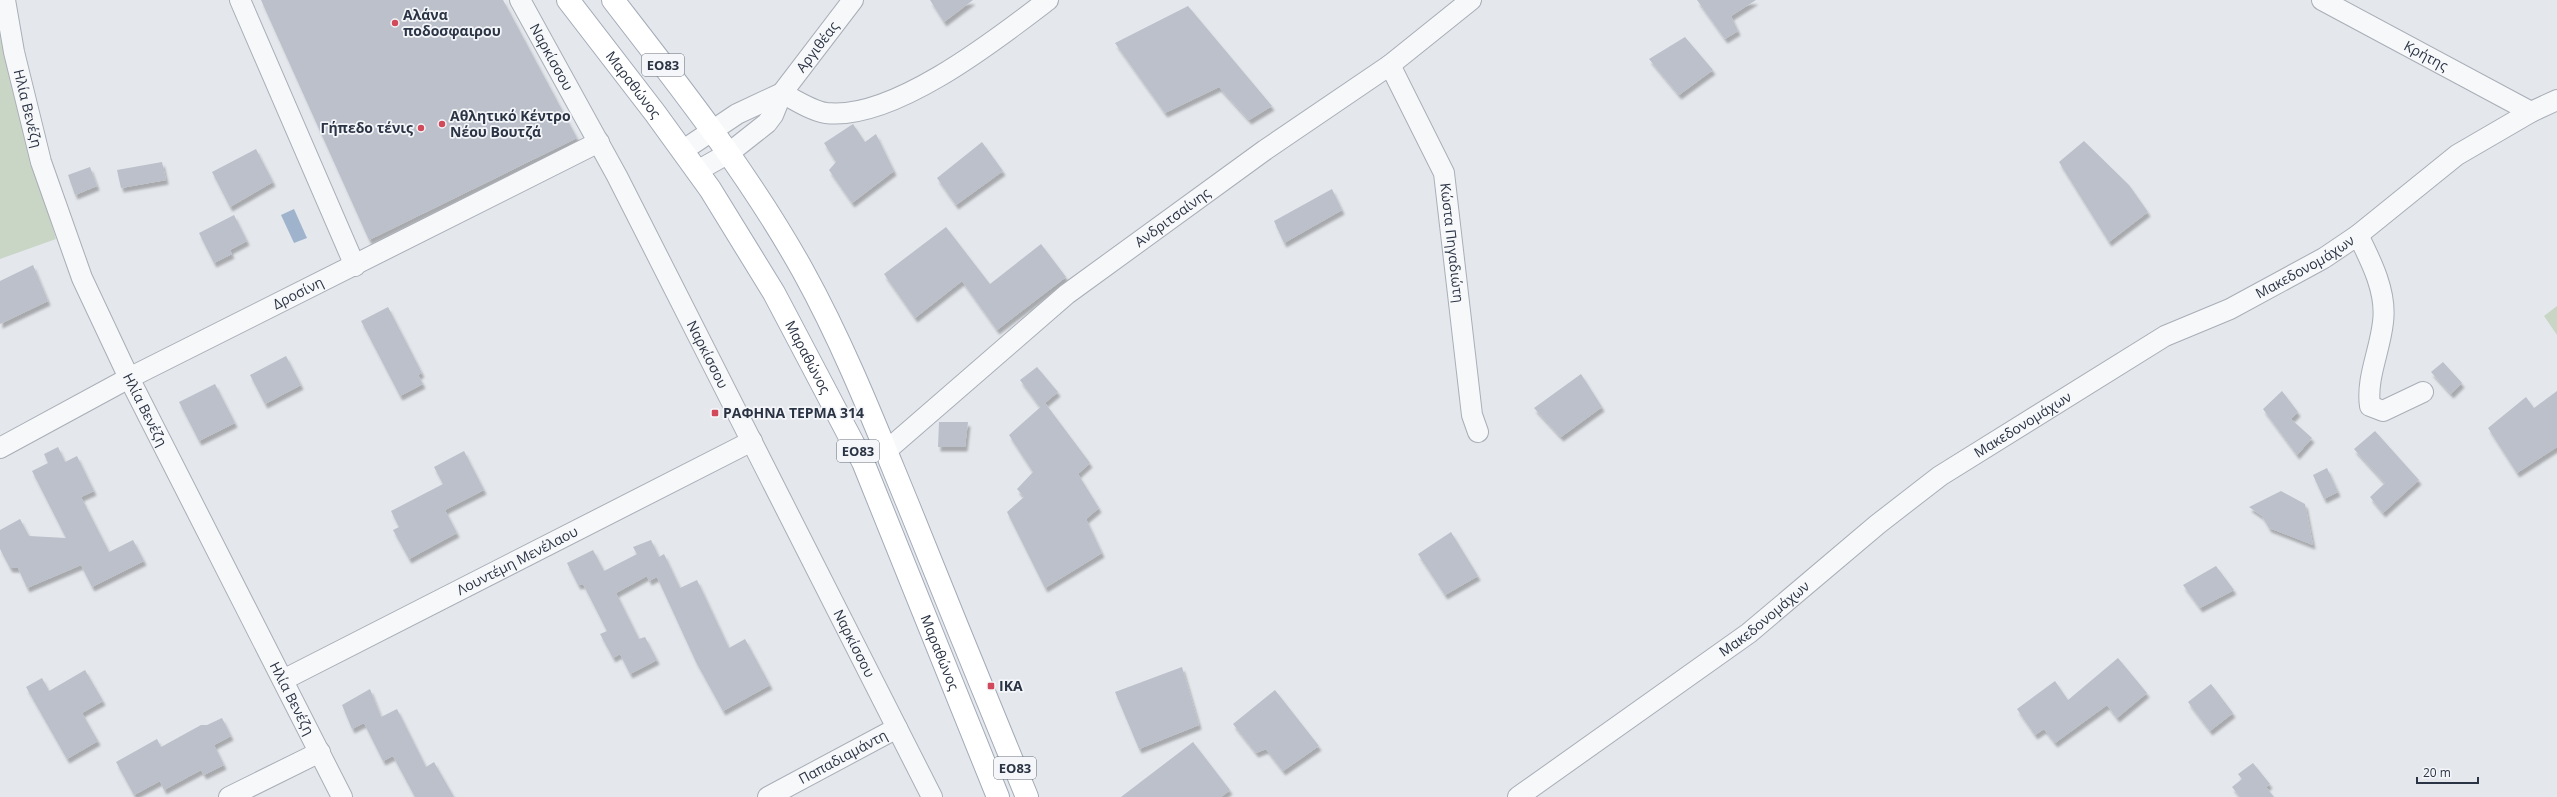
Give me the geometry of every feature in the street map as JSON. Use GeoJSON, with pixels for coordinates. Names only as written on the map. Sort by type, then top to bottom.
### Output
{"type":"FeatureCollection","features":[{"type":"Feature","properties":{"kind":"main road","name":"Μαραθώνος"},"geometry":{"type":"LineString","coordinates":[[568,0],[697,171],[738,232],[774,293],[863,462],[998,797]]}},
{"type":"Feature","properties":{"kind":"main road","name":"Μαραθώνος"},"geometry":{"type":"LineString","coordinates":[[614,0],[756,191],[807,278],[848,361],[1027,797]]}},
{"type":"Feature","properties":{"kind":"street","name":"Ηλία Βενέζη"},"geometry":{"type":"LineString","coordinates":[[5,0],[26,103],[59,217],[82,278],[129,378],[342,797]]}},
{"type":"Feature","properties":{"kind":"street"},"geometry":{"type":"LineString","coordinates":[[240,0],[355,266]]}},
{"type":"Feature","properties":{"kind":"street","name":"Ναρκίσσου"},"geometry":{"type":"LineString","coordinates":[[520,0],[599,142],[932,797]]}},
{"type":"Feature","properties":{"kind":"street","name":"Αργιθέας"},"geometry":{"type":"LineString","coordinates":[[782,94],[853,0]]}},
{"type":"Feature","properties":{"kind":"street"},"geometry":{"type":"LineString","coordinates":[[682,151],[737,114],[782,94],[826,113],[868,110],[905,95],[985,48],[1048,0]]}},
{"type":"Feature","properties":{"kind":"street","name":"Ανδριτσαίνης"},"geometry":{"type":"LineString","coordinates":[[886,451],[1067,294],[1266,150],[1390,65],[1471,0]]}},
{"type":"Feature","properties":{"kind":"street","name":"Κρήτης"},"geometry":{"type":"LineString","coordinates":[[2322,0],[2531,112]]}},
{"type":"Feature","properties":{"kind":"street","name":"Κώστα Πηγαδιώτη"},"geometry":{"type":"LineString","coordinates":[[1390,65],[1444,173],[1472,415],[1478,432]]}},
{"type":"Feature","properties":{"kind":"street"},"geometry":{"type":"LineString","coordinates":[[697,171],[729,153],[767,123],[774,115],[782,94]]}},
{"type":"Feature","properties":{"kind":"street","name":"Μακεδονομάχων"},"geometry":{"type":"LineString","coordinates":[[1518,797],[1749,633],[1878,524],[1940,476],[2165,336],[2230,309],[2324,258],[2358,235],[2458,155],[2531,112],[2557,100]]}},
{"type":"Feature","properties":{"kind":"street","name":"Δροσίνη"},"geometry":{"type":"LineString","coordinates":[[0,448],[129,378],[355,266],[599,142]]}},
{"type":"Feature","properties":{"kind":"street"},"geometry":{"type":"LineString","coordinates":[[2358,235],[2373,265],[2381,297],[2383,321],[2368,390],[2370,406],[2383,411],[2423,392]]}},
{"type":"Feature","properties":{"kind":"street","name":"Λουντέμη Μενέλαου"},"geometry":{"type":"LineString","coordinates":[[283,680],[752,441]]}},
{"type":"Feature","properties":{"kind":"street","name":"Παπαδιαμάντη"},"geometry":{"type":"LineString","coordinates":[[768,797],[897,728]]}},
{"type":"Feature","properties":{"kind":"street"},"geometry":{"type":"LineString","coordinates":[[229,797],[320,752]]}},
{"type":"Feature","properties":{"kind":"green space"},"geometry":{"type":"Polygon","coordinates":[[[0,28],[13,92],[56,239],[0,259],[0,28]]]}},
{"type":"Feature","properties":{"kind":"green space"},"geometry":{"type":"Polygon","coordinates":[[[2557,306],[2557,335],[2544,316],[2557,306]]]}},
{"type":"Feature","properties":{"kind":"water"},"geometry":{"type":"Polygon","coordinates":[[[294,209],[307,238],[294,243],[281,215],[294,209]]]}},
{"type":"Feature","properties":{"kind":"building","name":"Αθλητικό Κέντρο Νέου Βουτζά"},"geometry":{"type":"Polygon","coordinates":[[[261,0],[503,0],[577,138],[369,240],[261,0]]]}},
{"type":"Feature","properties":{"kind":"building"},"geometry":{"type":"Polygon","coordinates":[[[930,0],[973,0],[944,22],[930,0]]]}},
{"type":"Feature","properties":{"kind":"building"},"geometry":{"type":"Polygon","coordinates":[[[1697,0],[1756,0],[1731,16],[1738,31],[1725,39],[1697,0]]]}},
{"type":"Feature","properties":{"kind":"building"},"geometry":{"type":"Polygon","coordinates":[[[1188,6],[1272,106],[1249,120],[1219,87],[1165,113],[1115,43],[1188,6]]]}},
{"type":"Feature","properties":{"kind":"building"},"geometry":{"type":"Polygon","coordinates":[[[1685,37],[1713,70],[1679,95],[1649,59],[1685,37]]]}},
{"type":"Feature","properties":{"kind":"building"},"geometry":{"type":"Polygon","coordinates":[[[853,124],[865,142],[876,134],[894,171],[852,203],[829,170],[836,162],[824,143],[853,124]]]}},
{"type":"Feature","properties":{"kind":"building"},"geometry":{"type":"Polygon","coordinates":[[[2084,141],[2129,185],[2148,212],[2109,242],[2059,162],[2084,141]]]}},
{"type":"Feature","properties":{"kind":"building"},"geometry":{"type":"Polygon","coordinates":[[[982,142],[1003,171],[956,205],[937,178],[982,142]]]}},
{"type":"Feature","properties":{"kind":"building"},"geometry":{"type":"Polygon","coordinates":[[[256,149],[273,182],[230,207],[212,172],[256,149]]]}},
{"type":"Feature","properties":{"kind":"building"},"geometry":{"type":"Polygon","coordinates":[[[162,162],[166,180],[121,188],[117,170],[162,162]]]}},
{"type":"Feature","properties":{"kind":"building"},"geometry":{"type":"Polygon","coordinates":[[[90,167],[97,186],[75,195],[68,175],[90,167]]]}},
{"type":"Feature","properties":{"kind":"building"},"geometry":{"type":"Polygon","coordinates":[[[1332,189],[1342,210],[1284,243],[1274,221],[1332,189]]]}},
{"type":"Feature","properties":{"kind":"building"},"geometry":{"type":"Polygon","coordinates":[[[234,215],[247,241],[230,250],[232,254],[214,263],[199,233],[234,215]]]}},
{"type":"Feature","properties":{"kind":"building"},"geometry":{"type":"Polygon","coordinates":[[[946,227],[990,284],[1041,244],[1066,277],[997,330],[962,281],[915,318],[884,274],[946,227]]]}},
{"type":"Feature","properties":{"kind":"building"},"geometry":{"type":"Polygon","coordinates":[[[33,265],[48,301],[0,324],[0,281],[33,265]]]}},
{"type":"Feature","properties":{"kind":"building"},"geometry":{"type":"Polygon","coordinates":[[[388,307],[422,373],[418,375],[423,384],[400,396],[361,321],[388,307]]]}},
{"type":"Feature","properties":{"kind":"building"},"geometry":{"type":"Polygon","coordinates":[[[286,356],[301,385],[265,404],[250,375],[286,356]]]}},
{"type":"Feature","properties":{"kind":"building"},"geometry":{"type":"Polygon","coordinates":[[[2443,362],[2462,383],[2451,394],[2431,372],[2443,362]]]}},
{"type":"Feature","properties":{"kind":"building"},"geometry":{"type":"Polygon","coordinates":[[[1037,367],[1058,392],[1040,407],[1020,380],[1037,367]]]}},
{"type":"Feature","properties":{"kind":"building"},"geometry":{"type":"Polygon","coordinates":[[[1581,374],[1602,407],[1561,437],[1534,408],[1581,374]]]}},
{"type":"Feature","properties":{"kind":"building"},"geometry":{"type":"Polygon","coordinates":[[[215,384],[235,423],[199,441],[179,402],[215,384]]]}},
{"type":"Feature","properties":{"kind":"building"},"geometry":{"type":"Polygon","coordinates":[[[2282,391],[2298,412],[2291,419],[2312,438],[2297,455],[2263,409],[2282,391]]]}},
{"type":"Feature","properties":{"kind":"building"},"geometry":{"type":"Polygon","coordinates":[[[2557,391],[2557,447],[2517,473],[2488,428],[2526,397],[2534,408],[2557,391]]]}},
{"type":"Feature","properties":{"kind":"building"},"geometry":{"type":"Polygon","coordinates":[[[1045,403],[1090,463],[1078,474],[1099,508],[1086,519],[1102,553],[1045,588],[1007,512],[1024,497],[1017,489],[1033,472],[1009,435],[1045,403]]]}},
{"type":"Feature","properties":{"kind":"building"},"geometry":{"type":"Polygon","coordinates":[[[939,422],[968,422],[965,447],[938,447],[939,422]]]}},
{"type":"Feature","properties":{"kind":"building"},"geometry":{"type":"Polygon","coordinates":[[[2375,431],[2419,480],[2383,513],[2370,497],[2385,483],[2354,449],[2375,431]]]}},
{"type":"Feature","properties":{"kind":"building"},"geometry":{"type":"Polygon","coordinates":[[[58,447],[65,462],[77,456],[94,491],[81,497],[109,552],[133,540],[144,561],[92,587],[81,565],[27,588],[18,568],[10,568],[0,549],[0,530],[20,519],[29,536],[66,538],[32,471],[48,463],[44,454],[58,447]]]}},
{"type":"Feature","properties":{"kind":"building"},"geometry":{"type":"Polygon","coordinates":[[[464,451],[484,490],[445,510],[457,533],[409,559],[393,530],[399,527],[391,511],[443,484],[434,467],[464,451]]]}},
{"type":"Feature","properties":{"kind":"building"},"geometry":{"type":"Polygon","coordinates":[[[2327,468],[2338,492],[2324,499],[2313,475],[2327,468]]]}},
{"type":"Feature","properties":{"kind":"building"},"geometry":{"type":"Polygon","coordinates":[[[2281,491],[2305,504],[2313,545],[2269,528],[2262,516],[2249,507],[2281,491]]]}},
{"type":"Feature","properties":{"kind":"building"},"geometry":{"type":"Polygon","coordinates":[[[1451,532],[1478,576],[1445,595],[1418,554],[1451,532]]]}},
{"type":"Feature","properties":{"kind":"building"},"geometry":{"type":"Polygon","coordinates":[[[651,540],[659,557],[664,554],[680,588],[697,580],[729,648],[745,639],[770,685],[723,711],[696,662],[657,577],[649,581],[647,576],[616,593],[639,639],[645,637],[657,660],[630,674],[620,654],[613,658],[600,634],[607,631],[583,584],[578,585],[567,563],[593,550],[604,571],[637,554],[633,547],[651,540]]]}},
{"type":"Feature","properties":{"kind":"building"},"geometry":{"type":"Polygon","coordinates":[[[2216,566],[2234,590],[2200,608],[2183,585],[2216,566]]]}},
{"type":"Feature","properties":{"kind":"building"},"geometry":{"type":"Polygon","coordinates":[[[2118,658],[2147,693],[2117,718],[2107,705],[2055,743],[2044,729],[2035,735],[2017,709],[2055,681],[2068,700],[2118,658]]]}},
{"type":"Feature","properties":{"kind":"building"},"geometry":{"type":"Polygon","coordinates":[[[1182,667],[1199,725],[1139,749],[1115,692],[1182,667]]]}},
{"type":"Feature","properties":{"kind":"building"},"geometry":{"type":"Polygon","coordinates":[[[85,670],[103,701],[82,713],[98,741],[67,759],[26,687],[42,678],[49,691],[85,670]]]}},
{"type":"Feature","properties":{"kind":"building"},"geometry":{"type":"Polygon","coordinates":[[[2211,684],[2233,713],[2210,731],[2188,702],[2211,684]]]}},
{"type":"Feature","properties":{"kind":"building"},"geometry":{"type":"Polygon","coordinates":[[[370,689],[381,717],[397,709],[426,767],[434,762],[454,797],[415,797],[393,756],[383,761],[364,723],[352,729],[342,705],[370,689]]]}},
{"type":"Feature","properties":{"kind":"building"},"geometry":{"type":"Polygon","coordinates":[[[1275,690],[1319,746],[1283,771],[1266,749],[1256,753],[1233,724],[1275,690]]]}},
{"type":"Feature","properties":{"kind":"building"},"geometry":{"type":"Polygon","coordinates":[[[222,718],[231,736],[214,745],[224,765],[204,775],[201,770],[164,790],[160,781],[134,795],[116,762],[157,739],[161,747],[201,725],[207,725],[222,718]]]}},
{"type":"Feature","properties":{"kind":"building"},"geometry":{"type":"Polygon","coordinates":[[[1193,742],[1230,790],[1221,797],[1121,797],[1193,742]]]}},
{"type":"Feature","properties":{"kind":"building"},"geometry":{"type":"Polygon","coordinates":[[[2253,763],[2270,784],[2266,787],[2274,797],[2240,797],[2232,787],[2242,779],[2238,774],[2253,763]]]}},
{"type":"Feature","properties":{"kind":"place","name":"Αλάνα ποδοσφαιρου"},"geometry":{"type":"Point","coordinates":[395,23]}},
{"type":"Feature","properties":{"kind":"place","name":"Αθλητικό Κέντρο Νέου Βουτζά"},"geometry":{"type":"Point","coordinates":[442,124]}},
{"type":"Feature","properties":{"kind":"place","name":"Γήπεδο τένις"},"geometry":{"type":"Point","coordinates":[421,128]}},
{"type":"Feature","properties":{"kind":"place","name":"ΡΑΦΗΝΑ ΤΕΡΜΑ 314"},"geometry":{"type":"Point","coordinates":[715,413]}},
{"type":"Feature","properties":{"kind":"place","name":"ΙΚΑ"},"geometry":{"type":"Point","coordinates":[991,686]}}]}
